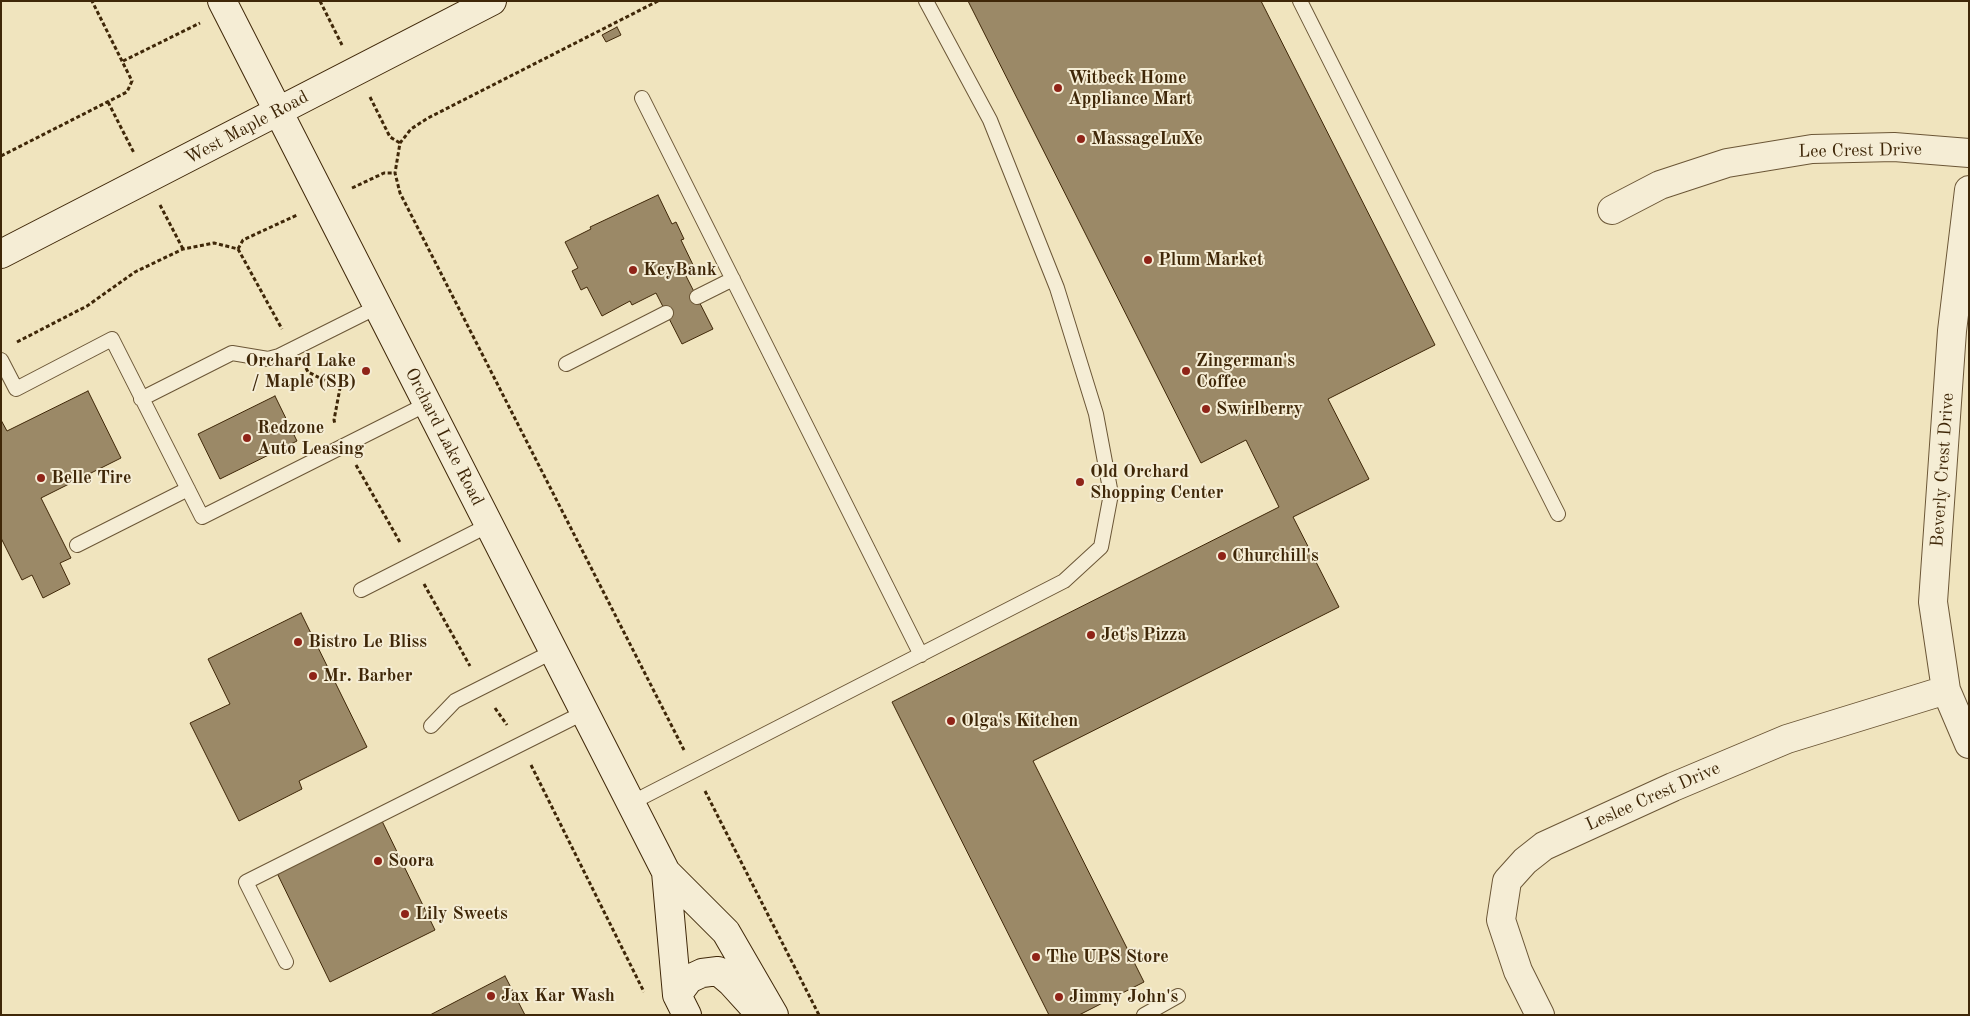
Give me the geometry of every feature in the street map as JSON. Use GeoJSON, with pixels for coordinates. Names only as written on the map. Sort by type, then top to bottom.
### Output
{"type":"FeatureCollection","features":[{"type":"Feature","properties":{"kind":"main road","name":"Orchard Lake Road"},"geometry":{"type":"LineString","coordinates":[[222,1],[666,872],[726,932],[774,1015]]}},
{"type":"Feature","properties":{"kind":"main road","name":"West Maple Road"},"geometry":{"type":"LineString","coordinates":[[1,254],[492,1]]}},
{"type":"Feature","properties":{"kind":"main road","name":"Lee Crest Drive"},"geometry":{"type":"LineString","coordinates":[[1612,210],[1660,185],[1727,163],[1812,148],[1894,147],[1969,153]]}},
{"type":"Feature","properties":{"kind":"main road","name":"Beverly Crest Drive"},"geometry":{"type":"LineString","coordinates":[[1969,190],[1952,331],[1933,602],[1946,690],[1969,744]]}},
{"type":"Feature","properties":{"kind":"main road","name":"Leslee Crest Drive"},"geometry":{"type":"LineString","coordinates":[[1540,1015],[1518,971],[1501,920],[1507,881],[1525,861],[1544,846],[1673,787],[1787,739],[1946,690]]}},
{"type":"Feature","properties":{"kind":"main road","name":"Orchard Lake Road"},"geometry":{"type":"LineString","coordinates":[[666,872],[682,1005]]}},
{"type":"Feature","properties":{"kind":"main road"},"geometry":{"type":"LineString","coordinates":[[682,1005],[689,979],[702,973],[718,971],[731,982],[761,1015]]}},
{"type":"Feature","properties":{"kind":"lane"},"geometry":{"type":"LineString","coordinates":[[631,803],[1064,581],[1101,547],[1111,494],[1096,414],[1051,269],[990,120],[926,1]]}},
{"type":"Feature","properties":{"kind":"lane"},"geometry":{"type":"LineString","coordinates":[[1300,1],[1558,514]]}},
{"type":"Feature","properties":{"kind":"lane"},"geometry":{"type":"LineString","coordinates":[[642,98],[921,655]]}},
{"type":"Feature","properties":{"kind":"lane"},"geometry":{"type":"LineString","coordinates":[[697,298],[733,280]]}},
{"type":"Feature","properties":{"kind":"lane"},"geometry":{"type":"LineString","coordinates":[[141,399],[232,352],[268,359],[280,356],[377,306]]}},
{"type":"Feature","properties":{"kind":"lane"},"geometry":{"type":"LineString","coordinates":[[566,364],[666,313]]}},
{"type":"Feature","properties":{"kind":"lane"},"geometry":{"type":"LineString","coordinates":[[1,360],[16,389],[112,339],[202,517],[427,404]]}},
{"type":"Feature","properties":{"kind":"lane"},"geometry":{"type":"LineString","coordinates":[[76,545],[188,489]]}},
{"type":"Feature","properties":{"kind":"lane"},"geometry":{"type":"LineString","coordinates":[[361,590],[489,525]]}},
{"type":"Feature","properties":{"kind":"lane"},"geometry":{"type":"LineString","coordinates":[[431,726],[455,701],[554,651]]}},
{"type":"Feature","properties":{"kind":"lane"},"geometry":{"type":"LineString","coordinates":[[286,962],[246,882],[584,712]]}},
{"type":"Feature","properties":{"kind":"lane"},"geometry":{"type":"LineString","coordinates":[[1144,1015],[1178,996]]}},
{"type":"Feature","properties":{"kind":"path"},"geometry":{"type":"LineString","coordinates":[[1,156],[127,92],[132,80],[92,1]]}},
{"type":"Feature","properties":{"kind":"path"},"geometry":{"type":"LineString","coordinates":[[658,1],[428,118],[411,129],[400,143],[395,173],[404,202],[819,1015]]}},
{"type":"Feature","properties":{"kind":"path"},"geometry":{"type":"LineString","coordinates":[[123,61],[152,47]]}},
{"type":"Feature","properties":{"kind":"path"},"geometry":{"type":"LineString","coordinates":[[108,102],[118,121]]}},
{"type":"Feature","properties":{"kind":"path"},"geometry":{"type":"LineString","coordinates":[[390,137],[400,143]]}},
{"type":"Feature","properties":{"kind":"path"},"geometry":{"type":"LineString","coordinates":[[384,173],[395,173]]}},
{"type":"Feature","properties":{"kind":"path"},"geometry":{"type":"LineString","coordinates":[[176,237],[183,249]]}},
{"type":"Feature","properties":{"kind":"path"},"geometry":{"type":"LineString","coordinates":[[238,250],[243,240]]}},
{"type":"Feature","properties":{"kind":"path"},"geometry":{"type":"LineString","coordinates":[[10,346],[87,306],[136,272],[183,249],[214,243],[238,250],[308,372],[340,388],[334,420],[344,446],[413,563],[482,688],[521,744],[649,1001]]}},
{"type":"Feature","properties":{"kind":"building"},"geometry":{"type":"Polygon","coordinates":[[[968,1],[1261,1],[1435,345],[1328,399],[1369,479],[1293,517],[1339,607],[1033,761],[1144,982],[1079,1015],[1049,1015],[892,702],[1279,507],[1246,440],[1201,463],[968,1]]]}},
{"type":"Feature","properties":{"kind":"building"},"geometry":{"type":"Polygon","coordinates":[[[617,27],[621,35],[606,42],[602,35],[617,27]]]}},
{"type":"Feature","properties":{"kind":"building","name":"KeyBank"},"geometry":{"type":"Polygon","coordinates":[[[658,195],[672,224],[676,222],[684,239],[681,240],[695,269],[685,274],[713,329],[682,344],[656,293],[632,305],[630,301],[602,316],[587,287],[581,290],[572,271],[578,268],[565,242],[591,229],[590,227],[658,195]]]}},
{"type":"Feature","properties":{"kind":"building","name":"Belle Tire"},"geometry":{"type":"Polygon","coordinates":[[[88,391],[121,458],[41,498],[71,558],[60,563],[70,584],[43,598],[32,575],[22,580],[1,538],[1,420],[7,431],[88,391]]]}},
{"type":"Feature","properties":{"kind":"building","name":"Redzone Auto Leasing"},"geometry":{"type":"Polygon","coordinates":[[[275,396],[297,441],[220,479],[198,434],[275,396]]]}},
{"type":"Feature","properties":{"kind":"building"},"geometry":{"type":"Polygon","coordinates":[[[301,613],[367,747],[299,781],[302,789],[239,821],[190,723],[230,704],[208,659],[301,613]]]}},
{"type":"Feature","properties":{"kind":"building"},"geometry":{"type":"Polygon","coordinates":[[[382,821],[435,930],[330,982],[277,873],[382,821]]]}},
{"type":"Feature","properties":{"kind":"building","name":"Jax Kar Wash"},"geometry":{"type":"Polygon","coordinates":[[[505,976],[525,1015],[430,1015],[505,976]]]}},
{"type":"Feature","properties":{"kind":"place","name":"Witbeck Home Appliance Mart"},"geometry":{"type":"Point","coordinates":[1058,88]}},
{"type":"Feature","properties":{"kind":"place","name":"MassageLuXe"},"geometry":{"type":"Point","coordinates":[1081,139]}},
{"type":"Feature","properties":{"kind":"place","name":"Plum Market"},"geometry":{"type":"Point","coordinates":[1148,260]}},
{"type":"Feature","properties":{"kind":"place","name":"KeyBank"},"geometry":{"type":"Point","coordinates":[633,270]}},
{"type":"Feature","properties":{"kind":"place","name":"Orchard Lake / Maple (SB)"},"geometry":{"type":"Point","coordinates":[366,371]}},
{"type":"Feature","properties":{"kind":"place","name":"Zingerman's Coffee"},"geometry":{"type":"Point","coordinates":[1186,371]}},
{"type":"Feature","properties":{"kind":"place","name":"Swirlberry"},"geometry":{"type":"Point","coordinates":[1206,409]}},
{"type":"Feature","properties":{"kind":"place","name":"Redzone Auto Leasing"},"geometry":{"type":"Point","coordinates":[247,438]}},
{"type":"Feature","properties":{"kind":"place","name":"Belle Tire"},"geometry":{"type":"Point","coordinates":[41,478]}},
{"type":"Feature","properties":{"kind":"place","name":"Old Orchard Shopping Center"},"geometry":{"type":"Point","coordinates":[1080,482]}},
{"type":"Feature","properties":{"kind":"place","name":"Churchill's"},"geometry":{"type":"Point","coordinates":[1222,556]}},
{"type":"Feature","properties":{"kind":"place","name":"Jet's Pizza"},"geometry":{"type":"Point","coordinates":[1091,635]}},
{"type":"Feature","properties":{"kind":"place","name":"Bistro Le Bliss"},"geometry":{"type":"Point","coordinates":[298,642]}},
{"type":"Feature","properties":{"kind":"place","name":"Mr. Barber"},"geometry":{"type":"Point","coordinates":[313,676]}},
{"type":"Feature","properties":{"kind":"place","name":"Olga's Kitchen"},"geometry":{"type":"Point","coordinates":[951,721]}},
{"type":"Feature","properties":{"kind":"place","name":"Soora"},"geometry":{"type":"Point","coordinates":[378,861]}},
{"type":"Feature","properties":{"kind":"place","name":"Lily Sweets"},"geometry":{"type":"Point","coordinates":[405,914]}},
{"type":"Feature","properties":{"kind":"place","name":"The UPS Store"},"geometry":{"type":"Point","coordinates":[1036,957]}},
{"type":"Feature","properties":{"kind":"place","name":"Jax Kar Wash"},"geometry":{"type":"Point","coordinates":[491,996]}},
{"type":"Feature","properties":{"kind":"place","name":"Jimmy John's"},"geometry":{"type":"Point","coordinates":[1059,997]}}]}
